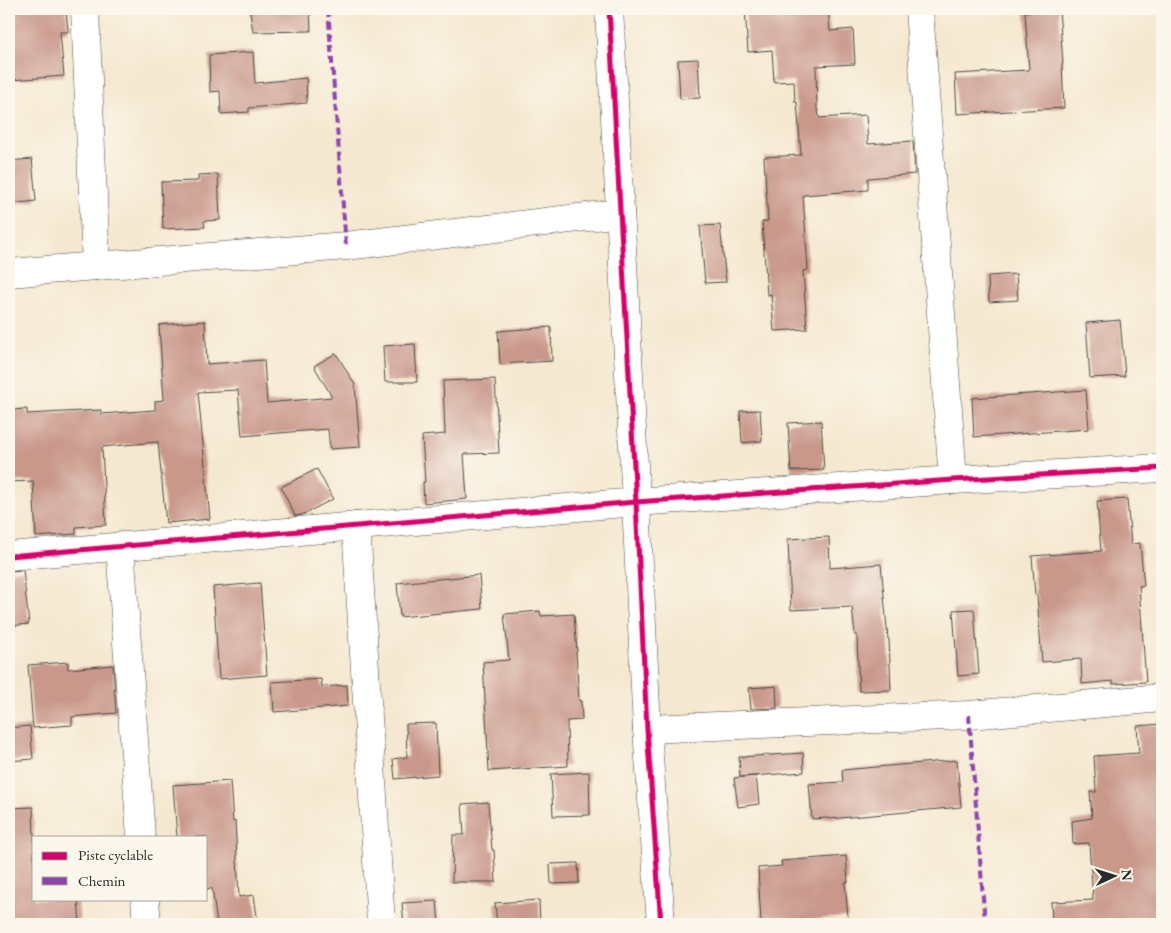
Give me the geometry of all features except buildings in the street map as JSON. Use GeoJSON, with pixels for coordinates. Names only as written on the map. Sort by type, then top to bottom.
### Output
{"type":"FeatureCollection","features":[{"type":"Feature","properties":{"kind":"street"},"geometry":{"type":"LineString","coordinates":[[85,9],[96,266]]}},
{"type":"Feature","properties":{"kind":"street"},"geometry":{"type":"LineString","coordinates":[[609,9],[647,729],[661,924]]}},
{"type":"Feature","properties":{"kind":"street"},"geometry":{"type":"LineString","coordinates":[[919,9],[953,480]]}},
{"type":"Feature","properties":{"kind":"street"},"geometry":{"type":"LineString","coordinates":[[9,273],[346,246],[620,213]]}},
{"type":"Feature","properties":{"kind":"street"},"geometry":{"type":"LineString","coordinates":[[9,556],[636,502],[953,480],[1162,468]]}},
{"type":"Feature","properties":{"kind":"street"},"geometry":{"type":"LineString","coordinates":[[356,526],[380,924]]}},
{"type":"Feature","properties":{"kind":"street"},"geometry":{"type":"LineString","coordinates":[[120,546],[141,836]]}},
{"type":"Feature","properties":{"kind":"street"},"geometry":{"type":"LineString","coordinates":[[647,729],[969,715],[1162,698]]}},
{"type":"Feature","properties":{"kind":"street"},"geometry":{"type":"LineString","coordinates":[[145,900],[147,924]]}},
{"type":"Feature","properties":{"kind":"marked path"},"geometry":{"type":"LineString","coordinates":[[328,9],[346,246]]}},
{"type":"Feature","properties":{"kind":"marked path"},"geometry":{"type":"LineString","coordinates":[[969,715],[985,924]]}},
{"type":"Feature","properties":{"kind":"cycle path"},"geometry":{"type":"LineString","coordinates":[[609,9],[647,729],[661,924]]}},
{"type":"Feature","properties":{"kind":"cycle path"},"geometry":{"type":"LineString","coordinates":[[9,556],[636,502],[953,480],[1162,468]]}}]}
